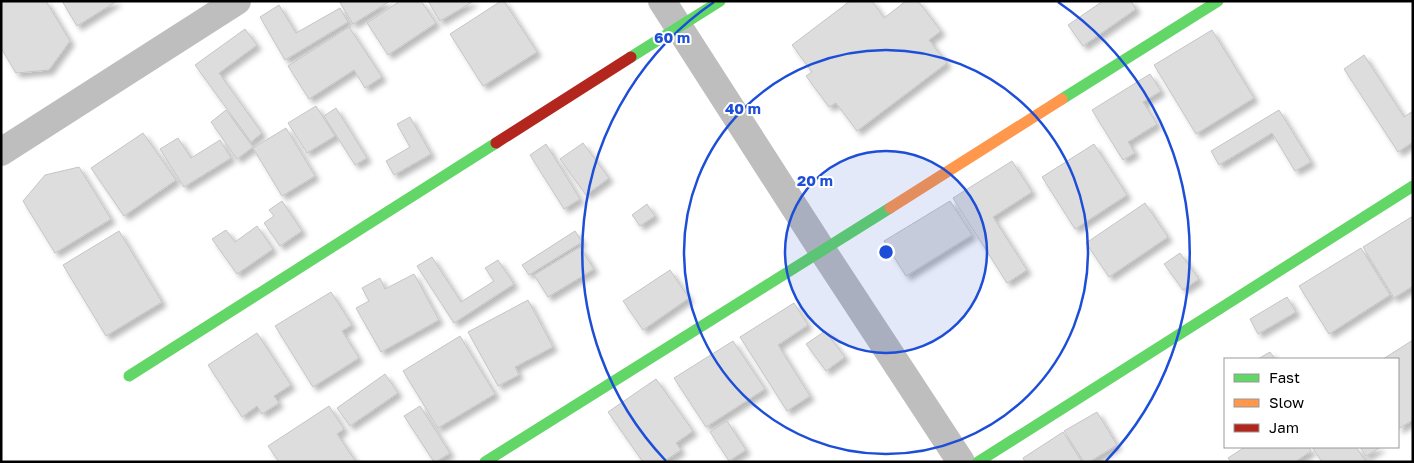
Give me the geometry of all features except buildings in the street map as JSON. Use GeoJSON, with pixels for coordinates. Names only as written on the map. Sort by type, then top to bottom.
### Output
{"type":"FeatureCollection","features":[{"type":"Feature","properties":{"kind":"street"},"geometry":{"type":"LineString","coordinates":[[1,152],[238,1]]}},
{"type":"Feature","properties":{"kind":"street"},"geometry":{"type":"LineString","coordinates":[[662,1],[961,462]]}},
{"type":"Feature","properties":{"kind":"street"},"geometry":{"type":"LineString","coordinates":[[129,376],[720,1]]}},
{"type":"Feature","properties":{"kind":"street"},"geometry":{"type":"LineString","coordinates":[[485,462],[1218,1]]}},
{"type":"Feature","properties":{"kind":"street"},"geometry":{"type":"LineString","coordinates":[[978,462],[1413,186]]}},
{"type":"Feature","properties":{"kind":"traffic: fast"},"geometry":{"type":"LineString","coordinates":[[631,57],[720,1]]}},
{"type":"Feature","properties":{"kind":"traffic: fast"},"geometry":{"type":"LineString","coordinates":[[1062,99],[1218,1]]}},
{"type":"Feature","properties":{"kind":"traffic: fast"},"geometry":{"type":"LineString","coordinates":[[129,376],[496,143]]}},
{"type":"Feature","properties":{"kind":"traffic: fast"},"geometry":{"type":"LineString","coordinates":[[978,462],[1413,186]]}},
{"type":"Feature","properties":{"kind":"traffic: fast"},"geometry":{"type":"LineString","coordinates":[[485,462],[890,208]]}},
{"type":"Feature","properties":{"kind":"traffic: slow"},"geometry":{"type":"LineString","coordinates":[[890,208],[1062,99]]}},
{"type":"Feature","properties":{"kind":"traffic: jam"},"geometry":{"type":"LineString","coordinates":[[496,143],[631,57]]}}]}
